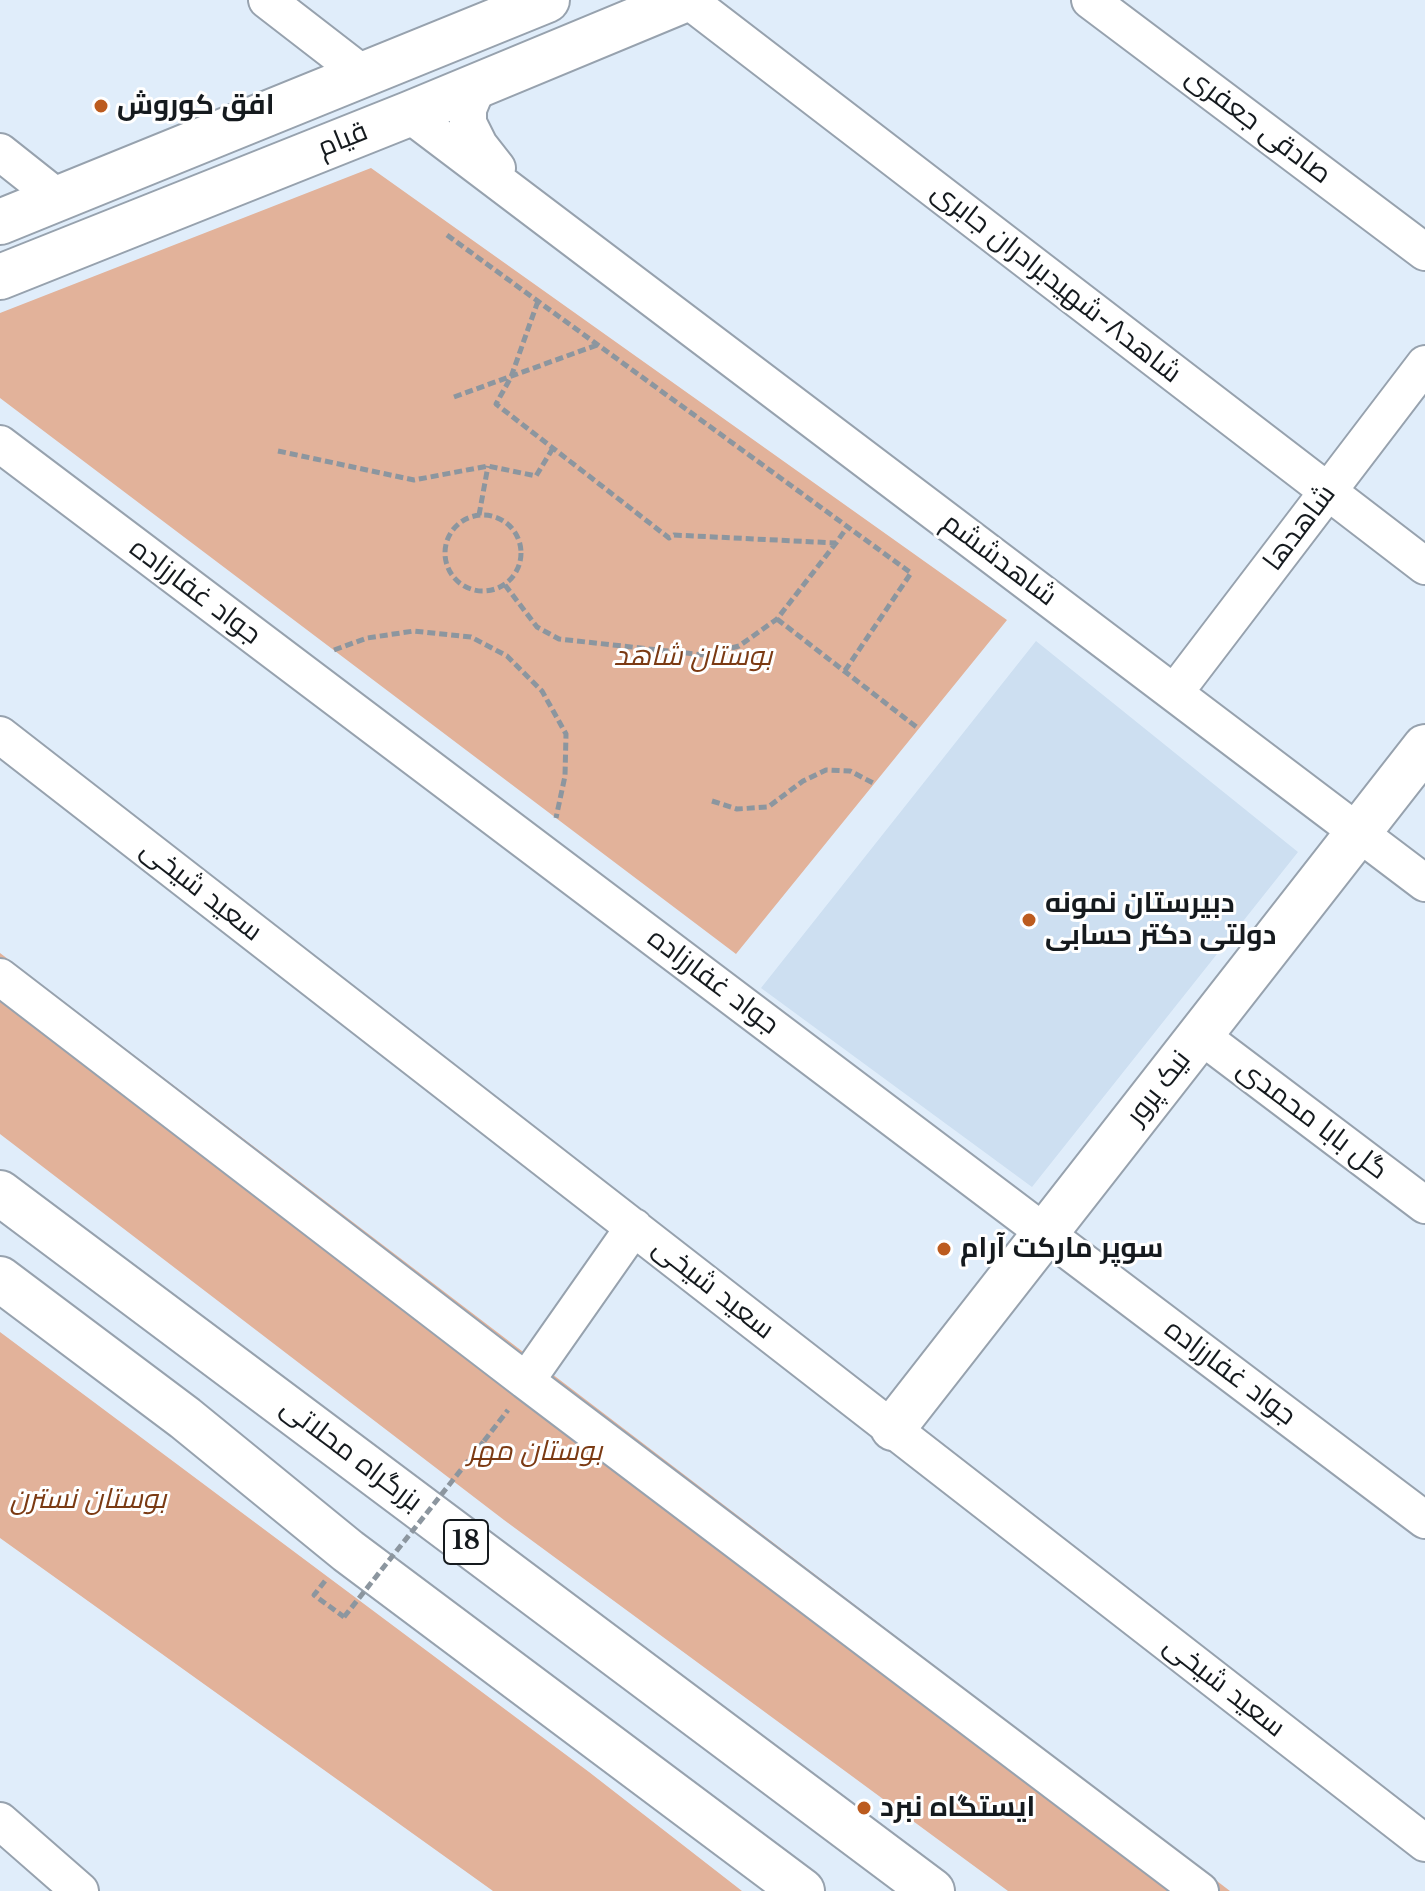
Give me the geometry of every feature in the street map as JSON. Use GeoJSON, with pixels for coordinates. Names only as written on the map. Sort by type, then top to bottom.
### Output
{"type":"FeatureCollection","features":[{"type":"Feature","properties":{"kind":"main road","name":"قیام"},"geometry":{"type":"LineString","coordinates":[[0,222],[547,0]]}},
{"type":"Feature","properties":{"kind":"main road","name":"قیام"},"geometry":{"type":"LineString","coordinates":[[0,277],[686,0]]}},
{"type":"Feature","properties":{"kind":"main road"},"geometry":{"type":"LineString","coordinates":[[364,75],[409,114]]}},
{"type":"Feature","properties":{"kind":"main road","name":"نیک پرور"},"geometry":{"type":"LineString","coordinates":[[893,1428],[1425,747]]}},
{"type":"Feature","properties":{"kind":"main road","name":"بزرگراه محلاتی"},"geometry":{"type":"LineString","coordinates":[[0,1193],[932,1891]]}},
{"type":"Feature","properties":{"kind":"main road"},"geometry":{"type":"LineString","coordinates":[[0,1277],[38,1283],[53,1269],[43,1225]]}},
{"type":"Feature","properties":{"kind":"main road"},"geometry":{"type":"LineString","coordinates":[[0,1277],[185,1418],[348,1551],[802,1891]]}},
{"type":"Feature","properties":{"kind":"main road"},"geometry":{"type":"LineString","coordinates":[[185,1418],[174,1380],[187,1363],[228,1364]]}},
{"type":"Feature","properties":{"kind":"street"},"geometry":{"type":"LineString","coordinates":[[267,0],[364,75]]}},
{"type":"Feature","properties":{"kind":"street","name":"شاهد۸-شهیدبرادران جابری"},"geometry":{"type":"LineString","coordinates":[[686,0],[1425,566]]}},
{"type":"Feature","properties":{"kind":"street","name":"صادقی جعفری"},"geometry":{"type":"LineString","coordinates":[[1090,0],[1425,252]]}},
{"type":"Feature","properties":{"kind":"street","name":"شاهدششم"},"geometry":{"type":"LineString","coordinates":[[478,85],[468,109],[468,123],[479,145],[501,173],[572,238]]}},
{"type":"Feature","properties":{"kind":"street","name":"شاهدششم"},"geometry":{"type":"LineString","coordinates":[[409,114],[1425,883]]}},
{"type":"Feature","properties":{"kind":"street"},"geometry":{"type":"LineString","coordinates":[[0,152],[58,198]]}},
{"type":"Feature","properties":{"kind":"street","name":"شاهدها"},"geometry":{"type":"LineString","coordinates":[[1175,692],[1425,364]]}},
{"type":"Feature","properties":{"kind":"street","name":"جواد غفارزاده"},"geometry":{"type":"LineString","coordinates":[[0,444],[1425,1520]]}},
{"type":"Feature","properties":{"kind":"street","name":"سعید شیخی"},"geometry":{"type":"LineString","coordinates":[[0,735],[1425,1843]]}},
{"type":"Feature","properties":{"kind":"street"},"geometry":{"type":"LineString","coordinates":[[0,977],[517,1395],[1200,1891]]}},
{"type":"Feature","properties":{"kind":"street","name":"گل بابا محمدی"},"geometry":{"type":"LineString","coordinates":[[1200,1035],[1425,1205]]}},
{"type":"Feature","properties":{"kind":"street"},"geometry":{"type":"LineString","coordinates":[[517,1395],[634,1227]]}},
{"type":"Feature","properties":{"kind":"street"},"geometry":{"type":"LineString","coordinates":[[0,1821],[80,1891]]}},
{"type":"Feature","properties":{"kind":"path"},"geometry":{"type":"LineString","coordinates":[[447,235],[911,573],[844,672]]}},
{"type":"Feature","properties":{"kind":"path"},"geometry":{"type":"LineString","coordinates":[[538,301],[511,377],[496,404],[669,538],[674,535],[836,543]]}},
{"type":"Feature","properties":{"kind":"path"},"geometry":{"type":"LineString","coordinates":[[454,397],[598,345]]}},
{"type":"Feature","properties":{"kind":"path"},"geometry":{"type":"LineString","coordinates":[[278,451],[414,480],[488,466],[536,476],[553,448]]}},
{"type":"Feature","properties":{"kind":"path"},"geometry":{"type":"LineString","coordinates":[[479,515],[488,466]]}},
{"type":"Feature","properties":{"kind":"path"},"geometry":{"type":"LineString","coordinates":[[479,515],[491,515],[503,520],[520,540],[520,565],[505,585],[493,590],[468,588],[457,581],[445,560],[449,535],[467,518],[479,515]]}},
{"type":"Feature","properties":{"kind":"path"},"geometry":{"type":"LineString","coordinates":[[505,585],[537,627],[559,639],[704,655],[739,646],[777,619],[848,526]]}},
{"type":"Feature","properties":{"kind":"path"},"geometry":{"type":"LineString","coordinates":[[777,619],[919,729]]}},
{"type":"Feature","properties":{"kind":"path"},"geometry":{"type":"LineString","coordinates":[[334,650],[367,638],[414,631],[471,637],[507,656],[542,691],[566,734],[565,776],[556,818]]}},
{"type":"Feature","properties":{"kind":"path"},"geometry":{"type":"LineString","coordinates":[[712,801],[737,809],[768,807],[803,781],[826,770],[850,771],[875,784]]}},
{"type":"Feature","properties":{"kind":"path"},"geometry":{"type":"LineString","coordinates":[[314,1595],[344,1617],[517,1395]]}},
{"type":"Feature","properties":{"kind":"shaded area","name":"دبیرستان نمونه دولتی دکتر حسابی"},"geometry":{"type":"Polygon","coordinates":[[[1036,641],[1298,852],[1032,1187],[761,988],[1036,641]]]}},
{"type":"Feature","properties":{"kind":"green space","name":"بوستان شاهد"},"geometry":{"type":"Polygon","coordinates":[[[371,168],[1007,620],[736,954],[0,398],[0,313],[371,168]]]}},
{"type":"Feature","properties":{"kind":"green space","name":"بوستان مهر"},"geometry":{"type":"Polygon","coordinates":[[[0,953],[1230,1891],[1008,1891],[504,1520],[0,1134],[0,953]]]}},
{"type":"Feature","properties":{"kind":"green space","name":"بوستان نسترن"},"geometry":{"type":"Polygon","coordinates":[[[0,1332],[589,1772],[742,1891],[493,1891],[0,1538],[0,1332]]]}},
{"type":"Feature","properties":{"kind":"place","name":"افق کوروش"},"geometry":{"type":"Point","coordinates":[101,106]}},
{"type":"Feature","properties":{"kind":"place","name":"دبیرستان نمونه دولتی دکتر حسابی"},"geometry":{"type":"Point","coordinates":[1029,920]}},
{"type":"Feature","properties":{"kind":"place","name":"سوپر مارکت آرام"},"geometry":{"type":"Point","coordinates":[944,1249]}},
{"type":"Feature","properties":{"kind":"place","name":"ایستگاه نبرد"},"geometry":{"type":"Point","coordinates":[864,1808]}}]}
